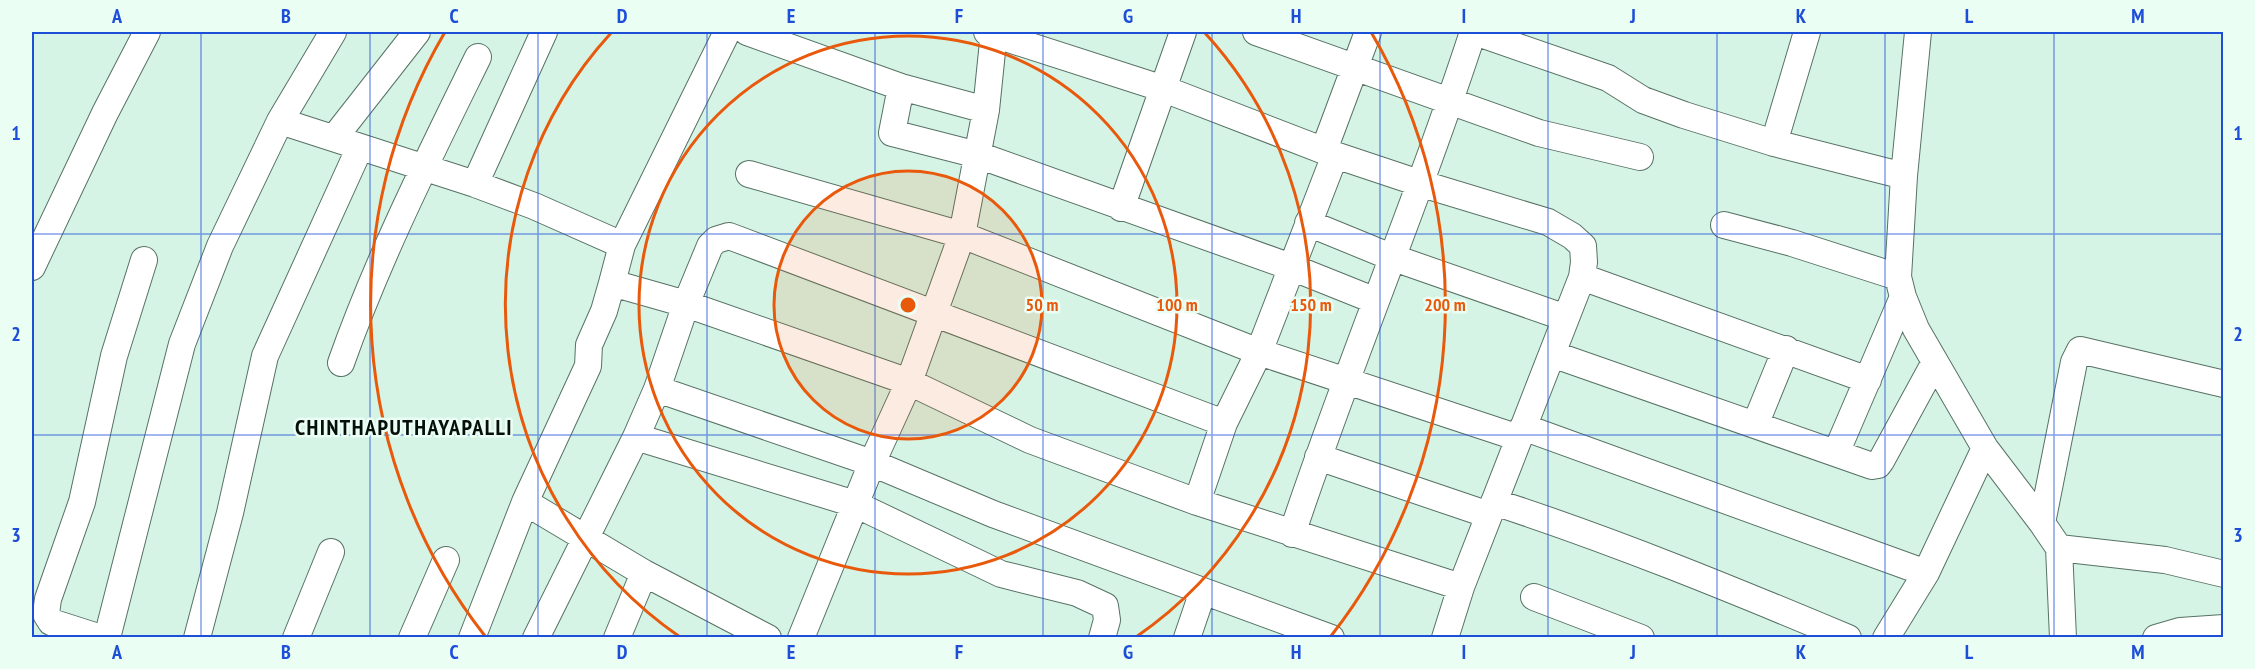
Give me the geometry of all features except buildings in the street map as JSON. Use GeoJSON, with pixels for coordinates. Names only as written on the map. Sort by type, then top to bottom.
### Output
{"type":"FeatureCollection","features":[{"type":"Feature","properties":{"kind":"street"},"geometry":{"type":"LineString","coordinates":[[32,267],[105,113],[147,32]]}},
{"type":"Feature","properties":{"kind":"street"},"geometry":{"type":"LineString","coordinates":[[107,638],[182,344],[220,246],[280,121],[333,32]]}},
{"type":"Feature","properties":{"kind":"street"},"geometry":{"type":"LineString","coordinates":[[334,138],[417,32]]}},
{"type":"Feature","properties":{"kind":"street"},"geometry":{"type":"LineString","coordinates":[[475,184],[544,32]]}},
{"type":"Feature","properties":{"kind":"street"},"geometry":{"type":"LineString","coordinates":[[472,638],[525,502],[588,366],[590,345],[604,311],[621,245],[727,32]]}},
{"type":"Feature","properties":{"kind":"street"},"geometry":{"type":"LineString","coordinates":[[747,32],[901,87],[986,110]]}},
{"type":"Feature","properties":{"kind":"street"},"geometry":{"type":"LineString","coordinates":[[1122,208],[1183,32]]}},
{"type":"Feature","properties":{"kind":"street"},"geometry":{"type":"LineString","coordinates":[[1256,32],[1539,133],[1640,157]]}},
{"type":"Feature","properties":{"kind":"street"},"geometry":{"type":"LineString","coordinates":[[1197,502],[1224,423],[1259,352],[1308,223],[1355,67],[1368,32]]}},
{"type":"Feature","properties":{"kind":"street"},"geometry":{"type":"LineString","coordinates":[[1292,534],[1318,457],[1474,32],[1608,78],[1643,100],[1684,115],[1774,143],[1904,176]]}},
{"type":"Feature","properties":{"kind":"street"},"geometry":{"type":"LineString","coordinates":[[1774,143],[1807,32]]}},
{"type":"Feature","properties":{"kind":"street"},"geometry":{"type":"LineString","coordinates":[[1836,453],[1868,380],[1901,287],[1904,176],[1918,32]]}},
{"type":"Feature","properties":{"kind":"street"},"geometry":{"type":"LineString","coordinates":[[801,638],[872,463],[909,382],[962,235],[986,110],[992,33],[1164,89],[1330,153],[1548,222],[1572,236],[1582,246],[1584,262],[1582,276],[1461,587],[1445,638]]}},
{"type":"Feature","properties":{"kind":"street"},"geometry":{"type":"LineString","coordinates":[[341,363],[352,331],[424,166],[478,57]]}},
{"type":"Feature","properties":{"kind":"street"},"geometry":{"type":"LineString","coordinates":[[901,87],[892,133],[978,155],[1291,267],[1376,301]]}},
{"type":"Feature","properties":{"kind":"street"},"geometry":{"type":"LineString","coordinates":[[280,121],[475,184],[534,206],[621,245]]}},
{"type":"Feature","properties":{"kind":"street"},"geometry":{"type":"LineString","coordinates":[[197,638],[230,513],[265,356],[360,147]]}},
{"type":"Feature","properties":{"kind":"street"},"geometry":{"type":"LineString","coordinates":[[749,174],[962,235],[1259,352],[1521,433],[1926,573]]}},
{"type":"Feature","properties":{"kind":"street"},"geometry":{"type":"LineString","coordinates":[[1308,223],[1391,257],[1566,318]]}},
{"type":"Feature","properties":{"kind":"street"},"geometry":{"type":"LineString","coordinates":[[1724,225],[1792,243],[1901,287],[1916,329],[1985,448],[2059,548],[2063,638]]}},
{"type":"Feature","properties":{"kind":"street"},"geometry":{"type":"LineString","coordinates":[[536,638],[636,437],[657,389],[686,304],[710,246],[716,240],[729,236],[1224,423]]}},
{"type":"Feature","properties":{"kind":"street"},"geometry":{"type":"LineString","coordinates":[[101,638],[66,633],[51,622],[46,614],[48,599],[82,502],[114,356],[144,260]]}},
{"type":"Feature","properties":{"kind":"street"},"geometry":{"type":"LineString","coordinates":[[1582,276],[1868,380]]}},
{"type":"Feature","properties":{"kind":"street"},"geometry":{"type":"LineString","coordinates":[[612,283],[686,304],[909,382],[1030,440],[1197,502],[1461,587]]}},
{"type":"Feature","properties":{"kind":"street"},"geometry":{"type":"LineString","coordinates":[[1755,425],[1786,349]]}},
{"type":"Feature","properties":{"kind":"street"},"geometry":{"type":"LineString","coordinates":[[2042,523],[2074,362],[2080,350],[2223,384]]}},
{"type":"Feature","properties":{"kind":"street"},"geometry":{"type":"LineString","coordinates":[[1552,354],[1872,466],[1878,465],[1935,362]]}},
{"type":"Feature","properties":{"kind":"street"},"geometry":{"type":"LineString","coordinates":[[657,389],[872,463],[993,514],[1203,591],[1279,629],[1331,638]]}},
{"type":"Feature","properties":{"kind":"street"},"geometry":{"type":"LineString","coordinates":[[636,437],[855,504],[1001,574],[1077,593],[1105,606],[1107,620],[1102,638]]}},
{"type":"Feature","properties":{"kind":"street"},"geometry":{"type":"LineString","coordinates":[[1886,638],[1926,573],[1985,448]]}},
{"type":"Feature","properties":{"kind":"street"},"geometry":{"type":"LineString","coordinates":[[1318,457],[1491,509],[1561,524],[1702,577],[1848,638]]}},
{"type":"Feature","properties":{"kind":"street"},"geometry":{"type":"LineString","coordinates":[[525,502],[645,573],[768,638]]}},
{"type":"Feature","properties":{"kind":"street"},"geometry":{"type":"LineString","coordinates":[[2059,548],[2166,560],[2223,574]]}},
{"type":"Feature","properties":{"kind":"street"},"geometry":{"type":"LineString","coordinates":[[296,638],[331,552]]}},
{"type":"Feature","properties":{"kind":"street"},"geometry":{"type":"LineString","coordinates":[[412,638],[446,560]]}},
{"type":"Feature","properties":{"kind":"street"},"geometry":{"type":"LineString","coordinates":[[617,638],[645,573]]}},
{"type":"Feature","properties":{"kind":"street"},"geometry":{"type":"LineString","coordinates":[[1187,638],[1203,591]]}},
{"type":"Feature","properties":{"kind":"street"},"geometry":{"type":"LineString","coordinates":[[1534,597],[1641,638]]}},
{"type":"Feature","properties":{"kind":"street"},"geometry":{"type":"LineString","coordinates":[[2156,638],[2180,632],[2223,628]]}},
{"type":"Feature","properties":{"kind":"district","name":"CHINTHAPUTHAYAPALLI"},"geometry":{"type":"Point","coordinates":[404,427]}}]}
